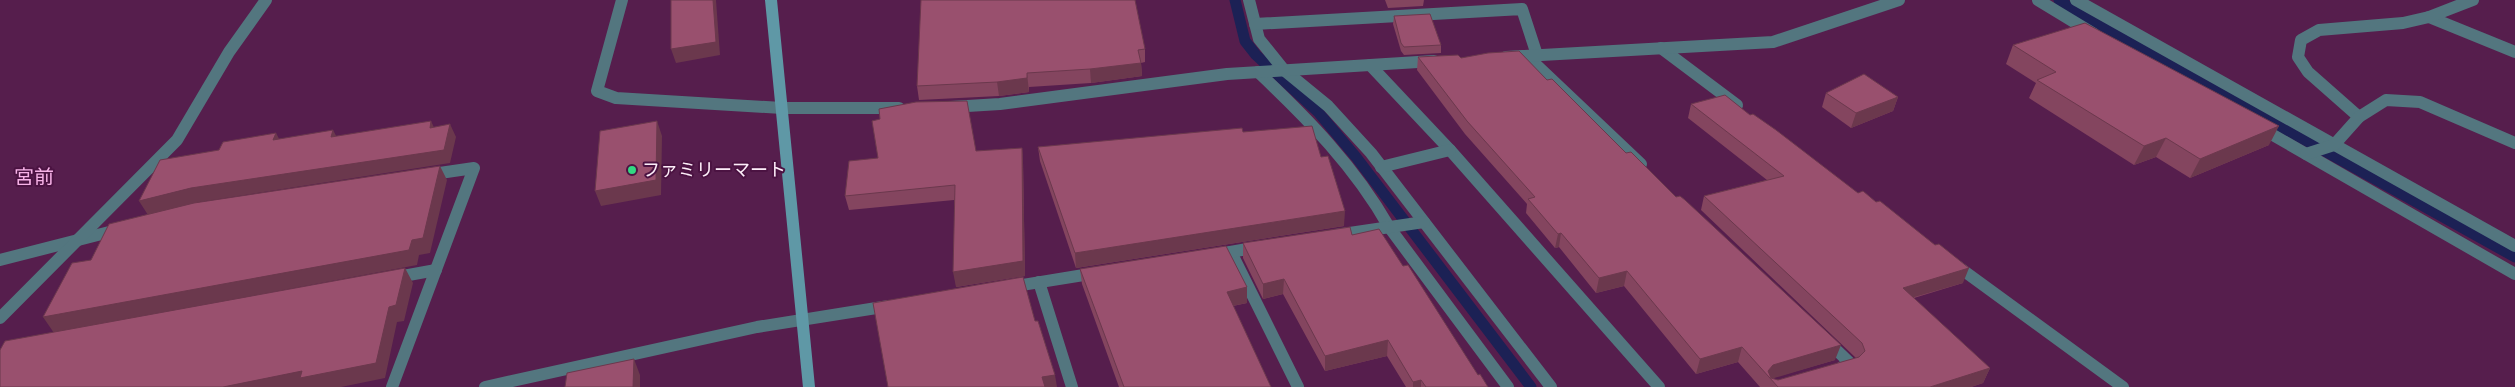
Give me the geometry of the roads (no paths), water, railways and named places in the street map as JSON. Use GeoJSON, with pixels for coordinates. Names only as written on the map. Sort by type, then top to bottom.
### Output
{"type":"FeatureCollection","features":[{"type":"Feature","properties":{"kind":"street"},"geometry":{"type":"LineString","coordinates":[[0,318],[177,140],[228,52],[266,0]]}},
{"type":"Feature","properties":{"kind":"street"},"geometry":{"type":"LineString","coordinates":[[622,0],[597,90],[616,98],[782,108],[910,108]]}},
{"type":"Feature","properties":{"kind":"street"},"geometry":{"type":"LineString","coordinates":[[771,0],[809,387]]}},
{"type":"Feature","properties":{"kind":"street"},"geometry":{"type":"LineString","coordinates":[[1249,0],[1259,39],[1281,70],[1328,106],[1381,167],[1419,223],[1551,387]]}},
{"type":"Feature","properties":{"kind":"street"},"geometry":{"type":"LineString","coordinates":[[1497,58],[1773,42],[1899,0]]}},
{"type":"Feature","properties":{"kind":"street"},"geometry":{"type":"LineString","coordinates":[[2038,0],[2108,42]]}},
{"type":"Feature","properties":{"kind":"street"},"geometry":{"type":"LineString","coordinates":[[2076,0],[2332,146],[2515,246]]}},
{"type":"Feature","properties":{"kind":"street"},"geometry":{"type":"LineString","coordinates":[[2359,117],[2308,72],[2298,57],[2301,40],[2320,30],[2403,24],[2429,17],[2472,0]]}},
{"type":"Feature","properties":{"kind":"street"},"geometry":{"type":"LineString","coordinates":[[1255,24],[1522,9],[1532,56],[1649,172]]}},
{"type":"Feature","properties":{"kind":"street"},"geometry":{"type":"LineString","coordinates":[[2429,17],[2515,52]]}},
{"type":"Feature","properties":{"kind":"street"},"geometry":{"type":"LineString","coordinates":[[1661,48],[1746,112]]}},
{"type":"Feature","properties":{"kind":"street"},"geometry":{"type":"LineString","coordinates":[[938,108],[1000,104],[1158,82],[1281,70],[1448,60]]}},
{"type":"Feature","properties":{"kind":"street"},"geometry":{"type":"LineString","coordinates":[[1370,65],[1450,150],[1659,387]]}},
{"type":"Feature","properties":{"kind":"street"},"geometry":{"type":"LineString","coordinates":[[1262,72],[1304,114],[1344,160],[1395,226],[1508,387]]}},
{"type":"Feature","properties":{"kind":"street"},"geometry":{"type":"LineString","coordinates":[[2310,153],[2332,146],[2359,117],[2386,100],[2420,102],[2515,142]]}},
{"type":"Feature","properties":{"kind":"street"},"geometry":{"type":"LineString","coordinates":[[2246,120],[2310,153],[2515,274]]}},
{"type":"Feature","properties":{"kind":"street"},"geometry":{"type":"LineString","coordinates":[[1381,167],[1450,150]]}},
{"type":"Feature","properties":{"kind":"street"},"geometry":{"type":"LineString","coordinates":[[392,387],[474,168],[415,177]]}},
{"type":"Feature","properties":{"kind":"street"},"geometry":{"type":"LineString","coordinates":[[1320,238],[1419,223]]}},
{"type":"Feature","properties":{"kind":"street"},"geometry":{"type":"LineString","coordinates":[[0,260],[135,226]]}},
{"type":"Feature","properties":{"kind":"street"},"geometry":{"type":"LineString","coordinates":[[1202,256],[1271,245]]}},
{"type":"Feature","properties":{"kind":"street"},"geometry":{"type":"LineString","coordinates":[[1232,252],[1298,387]]}},
{"type":"Feature","properties":{"kind":"street"},"geometry":{"type":"LineString","coordinates":[[1945,257],[2123,387]]}},
{"type":"Feature","properties":{"kind":"street"},"geometry":{"type":"LineString","coordinates":[[378,280],[436,270]]}},
{"type":"Feature","properties":{"kind":"street"},"geometry":{"type":"LineString","coordinates":[[1000,288],[1106,271]]}},
{"type":"Feature","properties":{"kind":"street"},"geometry":{"type":"LineString","coordinates":[[1039,282],[1072,387]]}},
{"type":"Feature","properties":{"kind":"street"},"geometry":{"type":"LineString","coordinates":[[485,387],[516,384],[802,319],[904,303]]}},
{"type":"Feature","properties":{"kind":"street"},"geometry":{"type":"LineString","coordinates":[[1815,330],[1851,364],[1834,369]]}},
{"type":"Feature","properties":{"kind":"waterway"},"geometry":{"type":"LineString","coordinates":[[1235,0],[1245,41],[1256,55],[1318,112],[1356,157],[1531,387]]}},
{"type":"Feature","properties":{"kind":"waterway"},"geometry":{"type":"LineString","coordinates":[[2059,0],[2084,17],[2515,257]]}},
{"type":"Feature","properties":{"kind":"place","name":"ファミリーマート"},"geometry":{"type":"Point","coordinates":[632,170]}},
{"type":"Feature","properties":{"kind":"district","name":"宮前"},"geometry":{"type":"Point","coordinates":[34,177]}}]}
